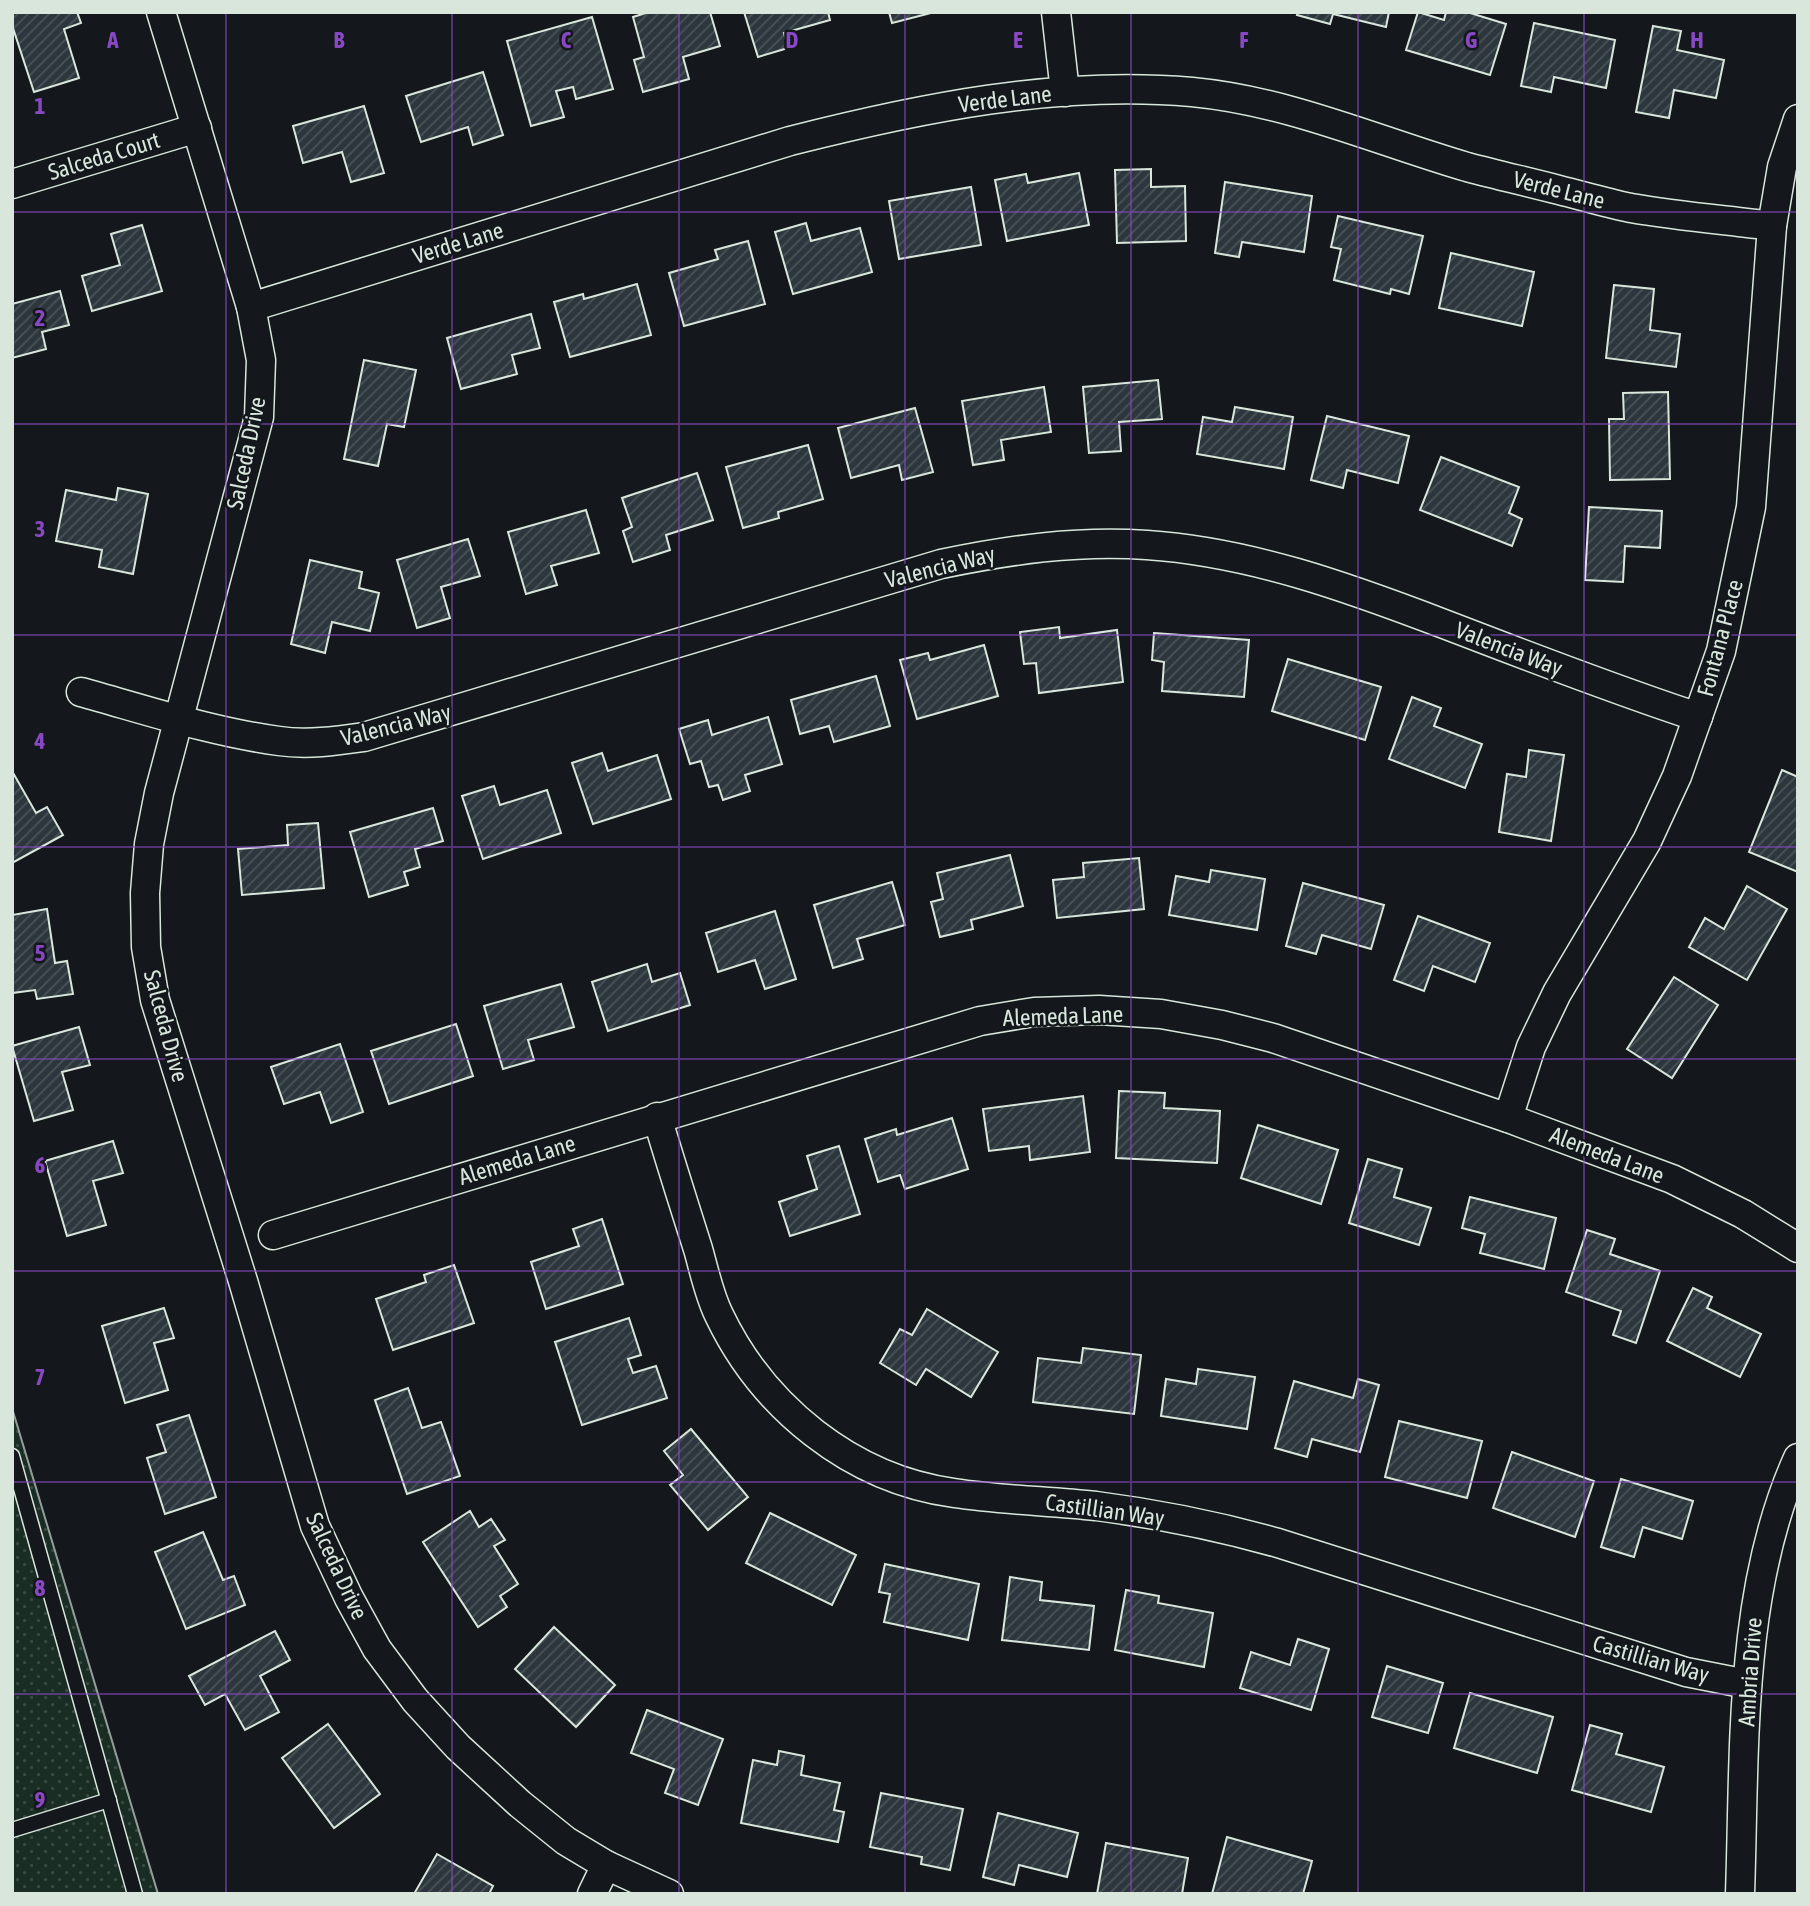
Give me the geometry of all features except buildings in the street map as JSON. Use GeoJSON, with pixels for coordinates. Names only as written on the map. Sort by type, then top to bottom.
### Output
{"type":"FeatureCollection","features":[{"type":"Feature","properties":{"kind":"street","name":"Salceda Drive"},"geometry":{"type":"LineString","coordinates":[[161,12],[251,307],[261,360],[259,417],[159,793],[149,844],[145,893],[146,947],[155,1000],[243,1280],[315,1525],[349,1598],[377,1649],[415,1700],[458,1747],[520,1804],[566,1841],[606,1865],[669,1894]]}},
{"type":"Feature","properties":{"kind":"street"},"geometry":{"type":"LineString","coordinates":[[1056,12],[1065,92]]}},
{"type":"Feature","properties":{"kind":"street","name":"Verde Lane"},"geometry":{"type":"LineString","coordinates":[[251,307],[803,138],[865,122],[952,105],[1113,89],[1193,92],[1258,103],[1317,117],[1466,167],[1631,208],[1772,226]]}},
{"type":"Feature","properties":{"kind":"street","name":"Fontana Place"},"geometry":{"type":"LineString","coordinates":[[1508,1118],[1531,1046],[1557,993],[1647,841],[1677,776],[1721,651],[1751,508],[1772,226],[1783,167],[1798,119]]}},
{"type":"Feature","properties":{"kind":"street","name":"Salceda Court"},"geometry":{"type":"LineString","coordinates":[[12,184],[197,128]]}},
{"type":"Feature","properties":{"kind":"street","name":"Valencia Way"},"geometry":{"type":"LineString","coordinates":[[81,692],[178,720],[280,742],[319,743],[364,737],[941,564],[1009,550],[1088,544],[1146,545],[1208,552],[1286,569],[1366,595],[1648,701],[1698,717]]}},
{"type":"Feature","properties":{"kind":"street","name":"Alemeda Lane"},"geometry":{"type":"LineString","coordinates":[[274,1236],[981,1021],[1034,1012],[1099,1010],[1161,1014],[1273,1038],[1508,1118],[1672,1179],[1743,1214],[1798,1248]]}},
{"type":"Feature","properties":{"kind":"street","name":"Castillian Way"},"geometry":{"type":"LineString","coordinates":[[657,1118],[718,1313],[743,1358],[771,1393],[810,1431],[858,1462],[903,1481],[952,1493],[1098,1507],[1216,1526],[1278,1543],[1686,1672],[1747,1684]]}},
{"type":"Feature","properties":{"kind":"street","name":"Ambria Drive"},"geometry":{"type":"LineString","coordinates":[[1740,1894],[1747,1684],[1755,1604],[1784,1488],[1798,1458]]}},
{"type":"Feature","properties":{"kind":"street"},"geometry":{"type":"LineString","coordinates":[[592,1894],[606,1865]]}},
{"type":"Feature","properties":{"kind":"lane"},"geometry":{"type":"LineString","coordinates":[[12,1456],[135,1894]]}},
{"type":"Feature","properties":{"kind":"lane"},"geometry":{"type":"LineString","coordinates":[[12,1829],[108,1800]]}},
{"type":"Feature","properties":{"kind":"green space"},"geometry":{"type":"Polygon","coordinates":[[[12,1408],[158,1894],[12,1894],[12,1408]]]}}]}
